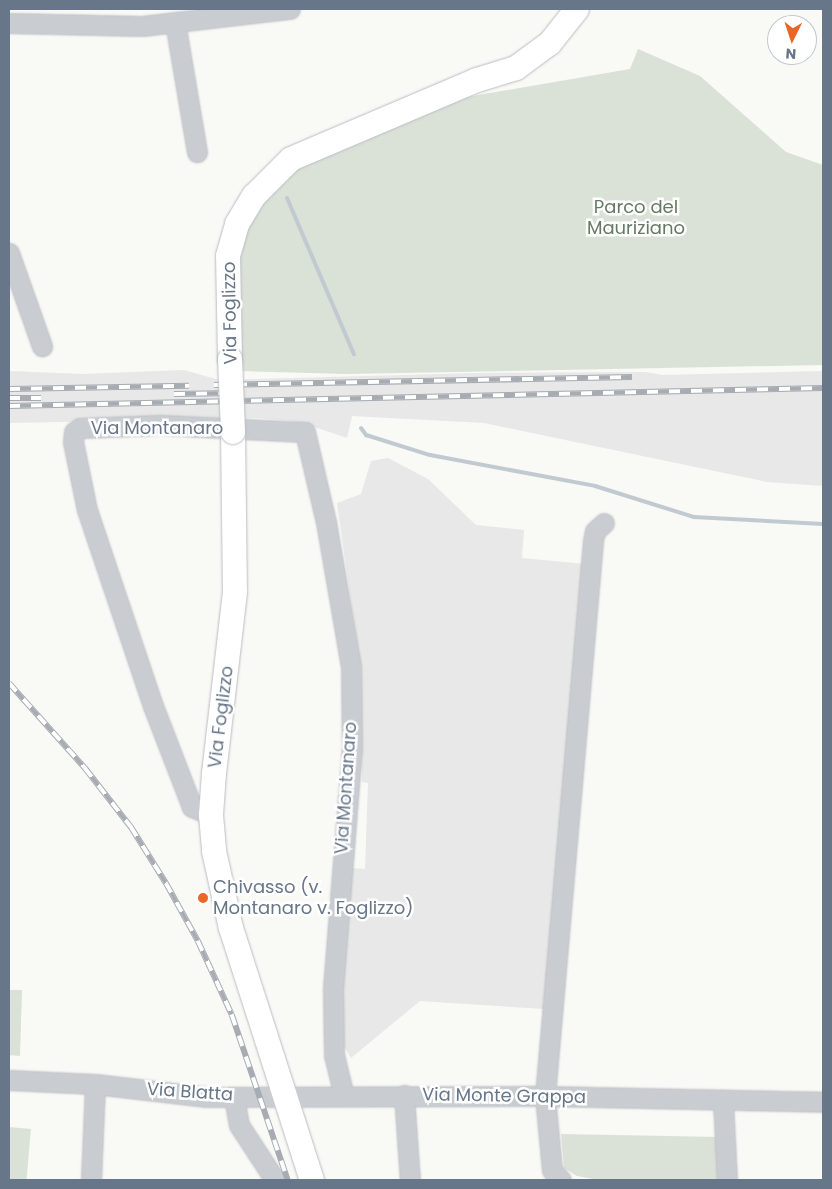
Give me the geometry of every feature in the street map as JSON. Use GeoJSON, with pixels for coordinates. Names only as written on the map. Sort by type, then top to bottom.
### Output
{"type":"FeatureCollection","features":[{"type":"Feature","properties":{"kind":"main road","name":"Via Foglizzo"},"geometry":{"type":"LineString","coordinates":[[211,815],[235,592],[228,256],[237,224],[254,196],[291,159],[478,80],[516,68],[550,43],[576,9]]}},
{"type":"Feature","properties":{"kind":"main road"},"geometry":{"type":"LineString","coordinates":[[211,815],[221,892],[284,1098],[312,1180]]}},
{"type":"Feature","properties":{"kind":"street"},"geometry":{"type":"LineString","coordinates":[[9,23],[142,26],[239,12],[290,9]]}},
{"type":"Feature","properties":{"kind":"street"},"geometry":{"type":"LineString","coordinates":[[175,22],[196,152]]}},
{"type":"Feature","properties":{"kind":"street"},"geometry":{"type":"LineString","coordinates":[[9,253],[42,346]]}},
{"type":"Feature","properties":{"kind":"street","name":"Via Montanaro"},"geometry":{"type":"LineString","coordinates":[[211,815],[192,807],[150,697],[87,510],[73,442],[74,432],[80,428],[161,425],[305,432],[326,522],[351,667],[352,747],[333,989],[334,1055],[344,1096]]}},
{"type":"Feature","properties":{"kind":"street"},"geometry":{"type":"LineString","coordinates":[[561,1180],[552,1170],[546,1096],[593,541],[595,531],[604,523]]}},
{"type":"Feature","properties":{"kind":"street","name":"Via Blatta"},"geometry":{"type":"LineString","coordinates":[[9,1080],[95,1084],[234,1096],[261,1094],[284,1098]]}},
{"type":"Feature","properties":{"kind":"street"},"geometry":{"type":"LineString","coordinates":[[91,1180],[95,1084]]}},
{"type":"Feature","properties":{"kind":"street"},"geometry":{"type":"LineString","coordinates":[[404,1095],[410,1180]]}},
{"type":"Feature","properties":{"kind":"street","name":"Via Monte Grappa"},"geometry":{"type":"LineString","coordinates":[[284,1098],[404,1095],[546,1096],[823,1102]]}},
{"type":"Feature","properties":{"kind":"street"},"geometry":{"type":"LineString","coordinates":[[234,1096],[239,1125],[275,1180]]}},
{"type":"Feature","properties":{"kind":"street"},"geometry":{"type":"LineString","coordinates":[[723,1100],[727,1180]]}},
{"type":"Feature","properties":{"kind":"shaded area"},"geometry":{"type":"Polygon","coordinates":[[[184,370],[219,380],[478,373],[645,372],[663,375],[823,371],[823,486],[767,482],[484,423],[352,416],[347,438],[300,422],[256,418],[9,423],[9,371],[82,374],[184,370]]]}},
{"type":"Feature","properties":{"kind":"shaded area"},"geometry":{"type":"Polygon","coordinates":[[[388,458],[428,479],[476,525],[524,530],[522,558],[585,564],[545,1009],[420,1001],[351,1058],[342,1043],[340,958],[349,868],[365,869],[368,783],[362,782],[360,665],[337,503],[361,494],[371,461],[388,458]]]}},
{"type":"Feature","properties":{"kind":"green space","name":"Parco del Mauriziano"},"geometry":{"type":"Polygon","coordinates":[[[638,49],[700,76],[786,152],[823,165],[823,365],[346,374],[238,371],[231,269],[247,215],[293,168],[461,98],[630,69],[638,49]]]}},
{"type":"Feature","properties":{"kind":"green space"},"geometry":{"type":"Polygon","coordinates":[[[9,990],[22,990],[20,1056],[9,1055],[9,990]]]}},
{"type":"Feature","properties":{"kind":"green space"},"geometry":{"type":"Polygon","coordinates":[[[9,1127],[31,1129],[26,1180],[9,1180],[9,1127]]]}},
{"type":"Feature","properties":{"kind":"green space"},"geometry":{"type":"Polygon","coordinates":[[[561,1134],[718,1137],[720,1180],[599,1180],[577,1176],[564,1168],[561,1134]]]}},
{"type":"Feature","properties":{"kind":"waterway"},"geometry":{"type":"LineString","coordinates":[[287,198],[354,354]]}},
{"type":"Feature","properties":{"kind":"waterway"},"geometry":{"type":"LineString","coordinates":[[361,428],[366,435],[430,455],[595,486],[694,517],[823,524]]}},
{"type":"Feature","properties":{"kind":"railway"},"geometry":{"type":"LineString","coordinates":[[214,385],[632,377]]}},
{"type":"Feature","properties":{"kind":"railway"},"geometry":{"type":"LineString","coordinates":[[9,389],[189,386]]}},
{"type":"Feature","properties":{"kind":"railway"},"geometry":{"type":"LineString","coordinates":[[9,406],[823,388]]}},
{"type":"Feature","properties":{"kind":"railway"},"geometry":{"type":"LineString","coordinates":[[174,394],[236,393]]}},
{"type":"Feature","properties":{"kind":"railway"},"geometry":{"type":"LineString","coordinates":[[9,398],[41,398]]}},
{"type":"Feature","properties":{"kind":"railway"},"geometry":{"type":"LineString","coordinates":[[9,683],[85,768],[131,827],[166,883],[198,941],[232,1015],[288,1180]]}},
{"type":"Feature","properties":{"kind":"place","name":"Chivasso (v. Montanaro v. Foglizzo)"},"geometry":{"type":"Point","coordinates":[203,898]}}]}
